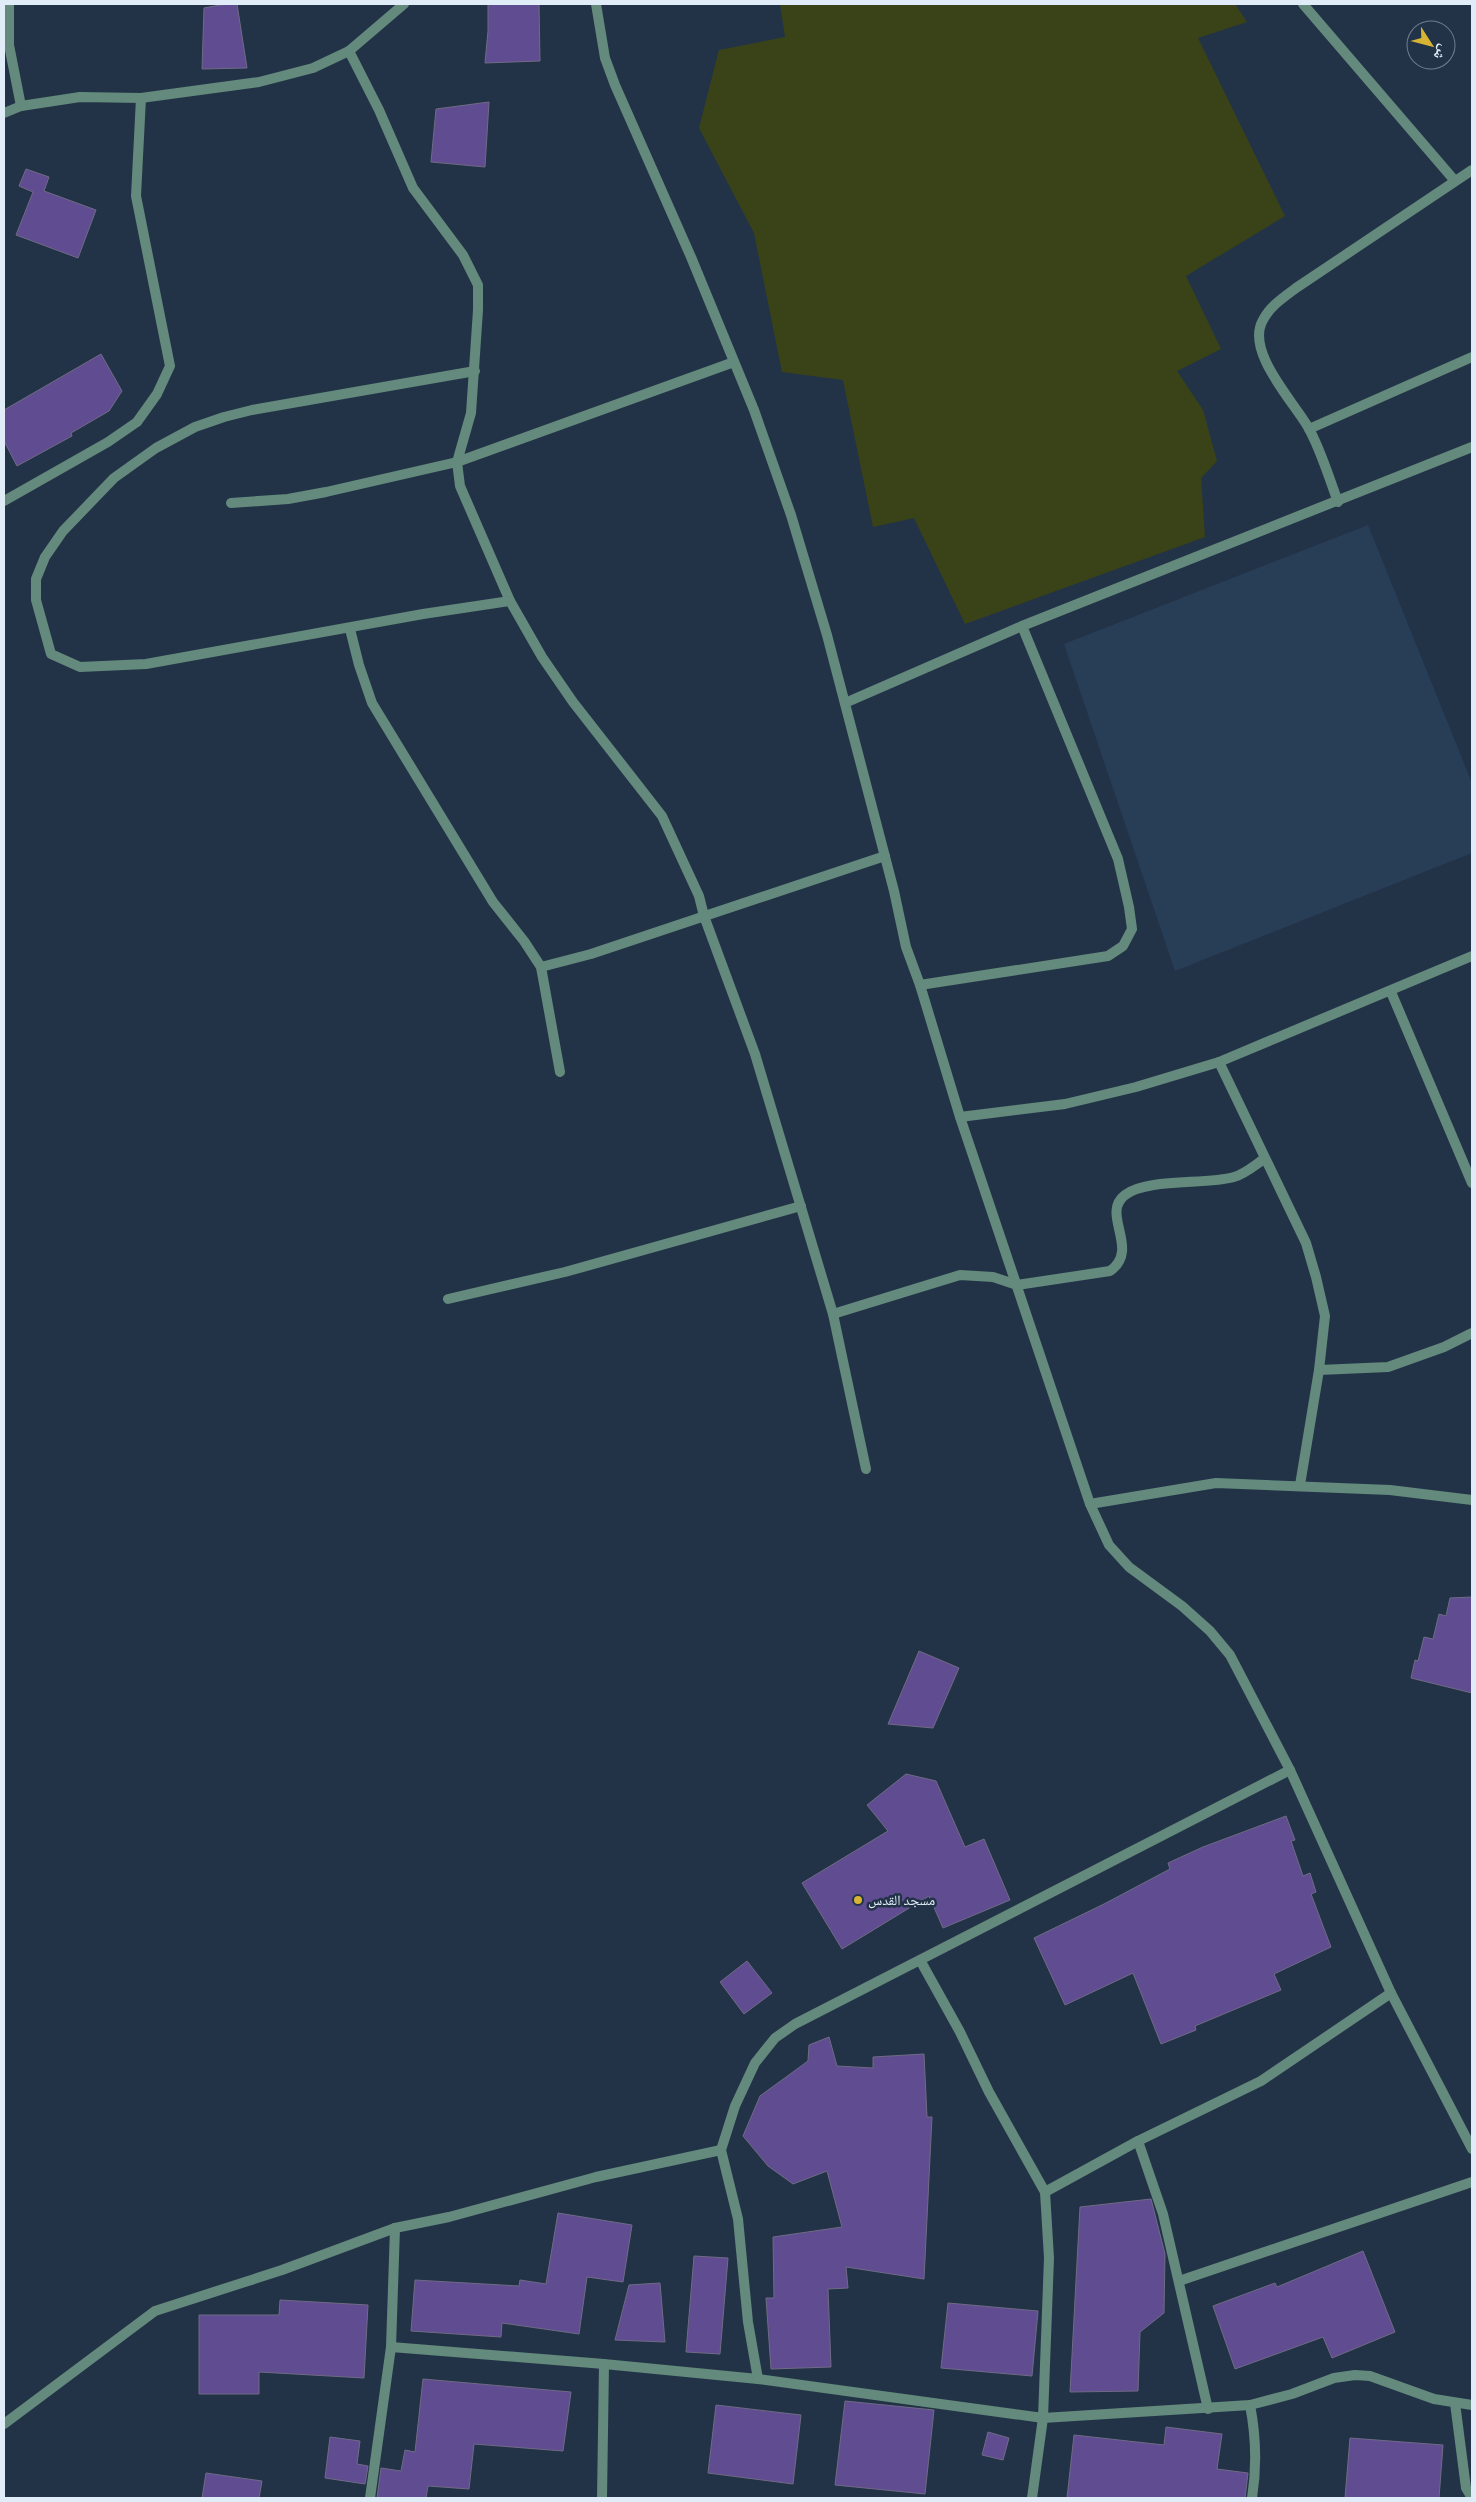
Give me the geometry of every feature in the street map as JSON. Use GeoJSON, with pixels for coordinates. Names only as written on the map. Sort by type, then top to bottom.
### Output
{"type":"FeatureCollection","features":[{"type":"Feature","properties":{"kind":"street"},"geometry":{"type":"LineString","coordinates":[[8,4],[9,45],[21,106]]}},
{"type":"Feature","properties":{"kind":"street"},"geometry":{"type":"LineString","coordinates":[[4,113],[21,106],[80,97],[141,98],[259,82],[313,68],[348,51],[404,4]]}},
{"type":"Feature","properties":{"kind":"street"},"geometry":{"type":"LineString","coordinates":[[596,4],[605,58],[614,85],[691,257],[734,362],[792,515],[845,703],[885,856],[906,947],[920,985],[960,1117],[1090,1504],[1108,1545],[1128,1567],[1182,1606],[1210,1631],[1230,1655],[1290,1770],[1391,1993],[1472,2149]]}},
{"type":"Feature","properties":{"kind":"street"},"geometry":{"type":"LineString","coordinates":[[1303,4],[1455,182]]}},
{"type":"Feature","properties":{"kind":"street"},"geometry":{"type":"LineString","coordinates":[[348,51],[379,110],[413,188],[463,255],[478,285],[475,371],[471,414],[457,462],[460,486],[510,601],[542,657],[662,816],[699,896],[704,916],[756,1054],[833,1314],[866,1469]]}},
{"type":"Feature","properties":{"kind":"street"},"geometry":{"type":"LineString","coordinates":[[4,501],[108,442],[137,422],[157,394],[170,366],[136,196],[141,98]]}},
{"type":"Feature","properties":{"kind":"street"},"geometry":{"type":"LineString","coordinates":[[1338,502],[1309,428],[1267,364],[1259,344],[1262,321],[1277,302],[1296,288],[1472,170]]}},
{"type":"Feature","properties":{"kind":"street"},"geometry":{"type":"LineString","coordinates":[[1309,428],[1472,357]]}},
{"type":"Feature","properties":{"kind":"street"},"geometry":{"type":"LineString","coordinates":[[231,503],[288,499],[317,494],[457,462],[734,362]]}},
{"type":"Feature","properties":{"kind":"street"},"geometry":{"type":"LineString","coordinates":[[475,371],[252,410],[195,427],[156,448],[114,478],[63,531],[45,556],[36,579],[36,600],[48,650],[56,658],[80,666],[146,664],[350,629],[423,614],[510,601]]}},
{"type":"Feature","properties":{"kind":"street"},"geometry":{"type":"LineString","coordinates":[[845,703],[1022,626],[1338,502],[1472,447]]}},
{"type":"Feature","properties":{"kind":"street"},"geometry":{"type":"LineString","coordinates":[[920,985],[1108,956],[1123,946],[1132,929],[1118,859],[1022,626]]}},
{"type":"Feature","properties":{"kind":"street"},"geometry":{"type":"LineString","coordinates":[[350,629],[359,665],[372,703],[493,902],[524,941],[541,967],[560,1072]]}},
{"type":"Feature","properties":{"kind":"street"},"geometry":{"type":"LineString","coordinates":[[541,967],[591,954],[885,856]]}},
{"type":"Feature","properties":{"kind":"street"},"geometry":{"type":"LineString","coordinates":[[960,1117],[1065,1104],[1136,1087],[1219,1062],[1391,992],[1472,956]]}},
{"type":"Feature","properties":{"kind":"street"},"geometry":{"type":"LineString","coordinates":[[1391,992],[1472,1182]]}},
{"type":"Feature","properties":{"kind":"street"},"geometry":{"type":"LineString","coordinates":[[1219,1062],[1306,1243],[1325,1316],[1319,1370],[1300,1485]]}},
{"type":"Feature","properties":{"kind":"street"},"geometry":{"type":"LineString","coordinates":[[833,1314],[960,1275],[993,1277],[1017,1284],[1110,1271],[1123,1256],[1123,1247],[1117,1223],[1118,1207],[1123,1196],[1134,1189],[1236,1177],[1264,1159]]}},
{"type":"Feature","properties":{"kind":"street"},"geometry":{"type":"LineString","coordinates":[[448,1299],[566,1272],[801,1206]]}},
{"type":"Feature","properties":{"kind":"street"},"geometry":{"type":"LineString","coordinates":[[1319,1370],[1388,1367],[1444,1347],[1472,1333]]}},
{"type":"Feature","properties":{"kind":"street"},"geometry":{"type":"LineString","coordinates":[[1090,1504],[1216,1482],[1390,1490],[1472,1500]]}},
{"type":"Feature","properties":{"kind":"street"},"geometry":{"type":"LineString","coordinates":[[758,2379],[748,2322],[738,2219],[721,2150],[735,2106],[756,2063],[775,2038],[795,2024],[1290,1770]]}},
{"type":"Feature","properties":{"kind":"street"},"geometry":{"type":"LineString","coordinates":[[920,1960],[960,2032],[989,2092],[1045,2192],[1049,2258],[1043,2418],[1032,2498]]}},
{"type":"Feature","properties":{"kind":"street"},"geometry":{"type":"LineString","coordinates":[[1045,2192],[1138,2141],[1261,2081],[1391,1993]]}},
{"type":"Feature","properties":{"kind":"street"},"geometry":{"type":"LineString","coordinates":[[1138,2141],[1163,2214],[1208,2408]]}},
{"type":"Feature","properties":{"kind":"street"},"geometry":{"type":"LineString","coordinates":[[4,2424],[155,2311],[282,2270],[396,2228],[449,2217],[596,2177],[721,2150]]}},
{"type":"Feature","properties":{"kind":"street"},"geometry":{"type":"LineString","coordinates":[[1179,2280],[1472,2182]]}},
{"type":"Feature","properties":{"kind":"street"},"geometry":{"type":"LineString","coordinates":[[370,2498],[391,2347],[396,2228]]}},
{"type":"Feature","properties":{"kind":"street"},"geometry":{"type":"LineString","coordinates":[[391,2347],[604,2364],[758,2379],[1043,2418],[1250,2405],[1292,2394],[1334,2378],[1355,2375],[1370,2376],[1414,2393],[1472,2405]]}},
{"type":"Feature","properties":{"kind":"street"},"geometry":{"type":"LineString","coordinates":[[602,2498],[604,2364]]}},
{"type":"Feature","properties":{"kind":"street"},"geometry":{"type":"LineString","coordinates":[[1455,2403],[1466,2488],[1472,2498]]}},
{"type":"Feature","properties":{"kind":"street"},"geometry":{"type":"LineString","coordinates":[[1250,2405],[1254,2425],[1256,2460],[1252,2498]]}},
{"type":"Feature","properties":{"kind":"shaded area"},"geometry":{"type":"Polygon","coordinates":[[[1368,525],[1472,783],[1472,853],[1175,971],[1064,644],[1368,525]]]}},
{"type":"Feature","properties":{"kind":"green space"},"geometry":{"type":"Polygon","coordinates":[[[780,4],[1235,4],[1247,22],[1198,38],[1285,216],[1186,276],[1221,349],[1177,371],[1203,410],[1217,461],[1201,478],[1205,537],[965,624],[914,518],[873,527],[843,380],[782,372],[754,233],[699,128],[719,50],[785,37],[780,4]]]}},
{"type":"Feature","properties":{"kind":"building"},"geometry":{"type":"Polygon","coordinates":[[[237,4],[247,68],[202,69],[204,8],[237,4]]]}},
{"type":"Feature","properties":{"kind":"building"},"geometry":{"type":"Polygon","coordinates":[[[488,4],[539,4],[540,61],[485,63],[488,4]]]}},
{"type":"Feature","properties":{"kind":"building"},"geometry":{"type":"Polygon","coordinates":[[[489,102],[485,167],[431,162],[436,109],[489,102]]]}},
{"type":"Feature","properties":{"kind":"building"},"geometry":{"type":"Polygon","coordinates":[[[26,169],[49,177],[44,191],[96,210],[78,258],[16,235],[33,192],[19,186],[26,169]]]}},
{"type":"Feature","properties":{"kind":"building"},"geometry":{"type":"Polygon","coordinates":[[[101,354],[122,391],[109,411],[71,433],[72,436],[17,466],[4,441],[4,410],[101,354]]]}},
{"type":"Feature","properties":{"kind":"building"},"geometry":{"type":"Polygon","coordinates":[[[1472,1597],[1472,1693],[1411,1678],[1415,1660],[1418,1661],[1424,1637],[1433,1639],[1439,1614],[1446,1616],[1450,1598],[1472,1597]]]}},
{"type":"Feature","properties":{"kind":"building"},"geometry":{"type":"Polygon","coordinates":[[[919,1651],[959,1668],[933,1728],[888,1724],[919,1651]]]}},
{"type":"Feature","properties":{"kind":"building"},"geometry":{"type":"Polygon","coordinates":[[[906,1774],[936,1781],[965,1847],[984,1839],[1010,1900],[943,1928],[929,1896],[842,1949],[802,1883],[888,1831],[867,1805],[906,1774]]]}},
{"type":"Feature","properties":{"kind":"building"},"geometry":{"type":"Polygon","coordinates":[[[1286,1816],[1295,1840],[1291,1841],[1303,1876],[1310,1873],[1316,1892],[1311,1894],[1331,1947],[1274,1974],[1281,1990],[1195,2026],[1196,2030],[1161,2044],[1133,1973],[1065,2005],[1034,1938],[1170,1869],[1168,1863],[1203,1847],[1286,1816]]]}},
{"type":"Feature","properties":{"kind":"building"},"geometry":{"type":"Polygon","coordinates":[[[747,1961],[772,1993],[744,2014],[720,1982],[747,1961]]]}},
{"type":"Feature","properties":{"kind":"building"},"geometry":{"type":"Polygon","coordinates":[[[829,2037],[837,2066],[873,2068],[873,2057],[924,2054],[927,2117],[932,2117],[924,2279],[846,2267],[848,2288],[828,2289],[831,2367],[771,2369],[766,2298],[774,2298],[773,2237],[842,2227],[827,2171],[793,2184],[768,2166],[743,2136],[760,2096],[808,2061],[809,2045],[829,2037]]]}},
{"type":"Feature","properties":{"kind":"building"},"geometry":{"type":"Polygon","coordinates":[[[1151,2199],[1165,2254],[1164,2313],[1140,2332],[1138,2391],[1070,2392],[1080,2207],[1151,2199]]]}},
{"type":"Feature","properties":{"kind":"building"},"geometry":{"type":"Polygon","coordinates":[[[558,2213],[632,2225],[623,2282],[587,2277],[579,2334],[502,2323],[501,2337],[411,2331],[415,2280],[519,2286],[520,2280],[546,2284],[558,2213]]]}},
{"type":"Feature","properties":{"kind":"building"},"geometry":{"type":"Polygon","coordinates":[[[1363,2251],[1395,2332],[1332,2358],[1323,2337],[1235,2369],[1213,2306],[1275,2283],[1277,2287],[1363,2251]]]}},
{"type":"Feature","properties":{"kind":"building"},"geometry":{"type":"Polygon","coordinates":[[[694,2256],[728,2258],[720,2354],[686,2352],[694,2256]]]}},
{"type":"Feature","properties":{"kind":"building"},"geometry":{"type":"Polygon","coordinates":[[[660,2283],[665,2342],[615,2340],[629,2285],[660,2283]]]}},
{"type":"Feature","properties":{"kind":"building"},"geometry":{"type":"Polygon","coordinates":[[[280,2300],[368,2305],[364,2378],[259,2372],[259,2394],[199,2394],[199,2315],[279,2315],[280,2300]]]}},
{"type":"Feature","properties":{"kind":"building"},"geometry":{"type":"Polygon","coordinates":[[[948,2303],[1038,2311],[1032,2376],[941,2368],[948,2303]]]}},
{"type":"Feature","properties":{"kind":"building"},"geometry":{"type":"Polygon","coordinates":[[[423,2379],[571,2392],[563,2451],[474,2444],[469,2489],[428,2486],[426,2498],[377,2498],[381,2468],[401,2471],[405,2450],[415,2452],[423,2379]]]}},
{"type":"Feature","properties":{"kind":"building"},"geometry":{"type":"Polygon","coordinates":[[[845,2401],[934,2410],[925,2494],[835,2485],[845,2401]]]}},
{"type":"Feature","properties":{"kind":"building"},"geometry":{"type":"Polygon","coordinates":[[[716,2405],[801,2415],[793,2484],[708,2473],[716,2405]]]}},
{"type":"Feature","properties":{"kind":"building"},"geometry":{"type":"Polygon","coordinates":[[[1166,2427],[1222,2434],[1217,2469],[1248,2473],[1245,2498],[1067,2498],[1074,2435],[1164,2445],[1166,2427]]]}},
{"type":"Feature","properties":{"kind":"building"},"geometry":{"type":"Polygon","coordinates":[[[988,2432],[1009,2438],[1003,2460],[982,2455],[988,2432]]]}},
{"type":"Feature","properties":{"kind":"building"},"geometry":{"type":"Polygon","coordinates":[[[330,2437],[360,2441],[357,2464],[368,2466],[365,2484],[325,2478],[330,2437]]]}},
{"type":"Feature","properties":{"kind":"building"},"geometry":{"type":"Polygon","coordinates":[[[1350,2438],[1443,2445],[1439,2498],[1345,2498],[1350,2438]]]}},
{"type":"Feature","properties":{"kind":"building"},"geometry":{"type":"Polygon","coordinates":[[[206,2473],[262,2481],[259,2498],[202,2498],[206,2473]]]}},
{"type":"Feature","properties":{"kind":"place","name":"مسجد القدس"},"geometry":{"type":"Point","coordinates":[858,1900]}}]}
